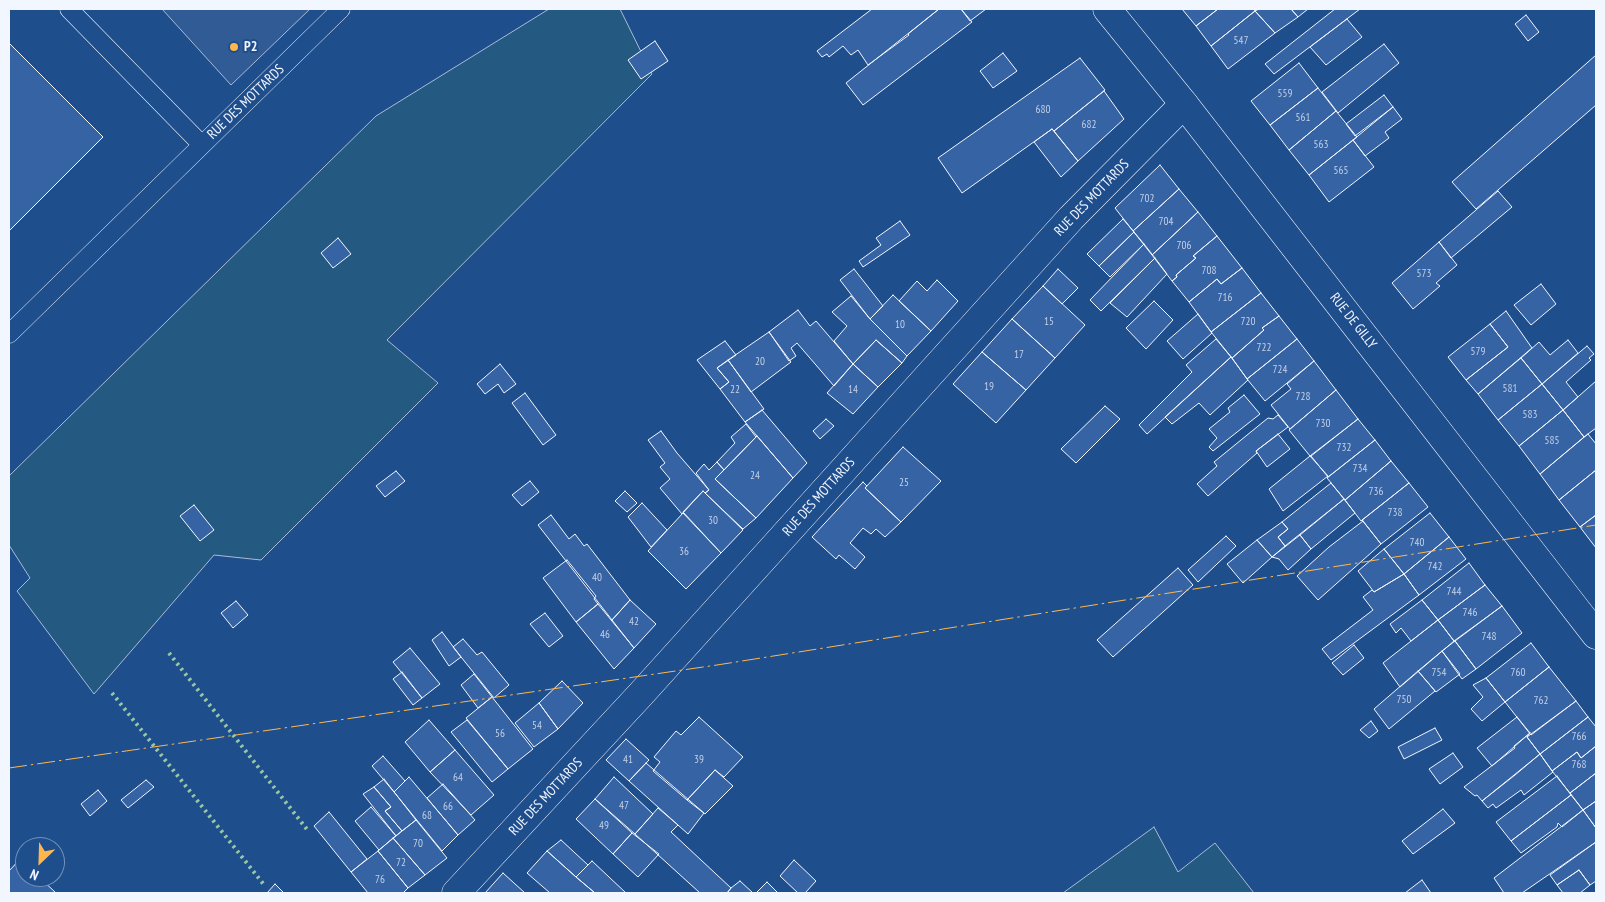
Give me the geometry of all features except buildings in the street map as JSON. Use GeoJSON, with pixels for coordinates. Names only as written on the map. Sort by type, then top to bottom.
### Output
{"type":"FeatureCollection","features":[{"type":"Feature","properties":{"kind":"street","name":"RUE DE GILLY"},"geometry":{"type":"LineString","coordinates":[[1107,9],[1184,104],[1596,635]]}},
{"type":"Feature","properties":{"kind":"street","name":"RUE DES MOTTARDS"},"geometry":{"type":"LineString","coordinates":[[456,893],[641,694],[1071,218],[1184,104]]}},
{"type":"Feature","properties":{"kind":"lane","name":"RUE DES MOTTARDS"},"geometry":{"type":"LineString","coordinates":[[68,9],[202,145],[341,9]]}},
{"type":"Feature","properties":{"kind":"lane"},"geometry":{"type":"LineString","coordinates":[[9,334],[202,145]]}},
{"type":"Feature","properties":{"kind":"shaded area","name":"P2"},"geometry":{"type":"Polygon","coordinates":[[[162,9],[310,9],[231,85],[162,9]]]}},
{"type":"Feature","properties":{"kind":"shaded area"},"geometry":{"type":"Polygon","coordinates":[[[549,9],[620,9],[652,74],[387,340],[438,383],[261,560],[214,555],[94,694],[17,591],[30,578],[9,545],[9,476],[376,116],[549,9]]]}},
{"type":"Feature","properties":{"kind":"shaded area"},"geometry":{"type":"Polygon","coordinates":[[[1154,827],[1178,872],[1215,843],[1254,893],[1063,893],[1154,827]]]}},
{"type":"Feature","properties":{"kind":"hedge"},"geometry":{"type":"LineString","coordinates":[[169,653],[309,832]]}},
{"type":"Feature","properties":{"kind":"hedge"},"geometry":{"type":"LineString","coordinates":[[112,693],[265,886]]}},
{"type":"Feature","properties":{"kind":"power"},"geometry":{"type":"LineString","coordinates":[[9,768],[717,665],[1596,525]]}},
{"type":"Feature","properties":{"kind":"place","name":"P2"},"geometry":{"type":"Point","coordinates":[234,47]}}]}
